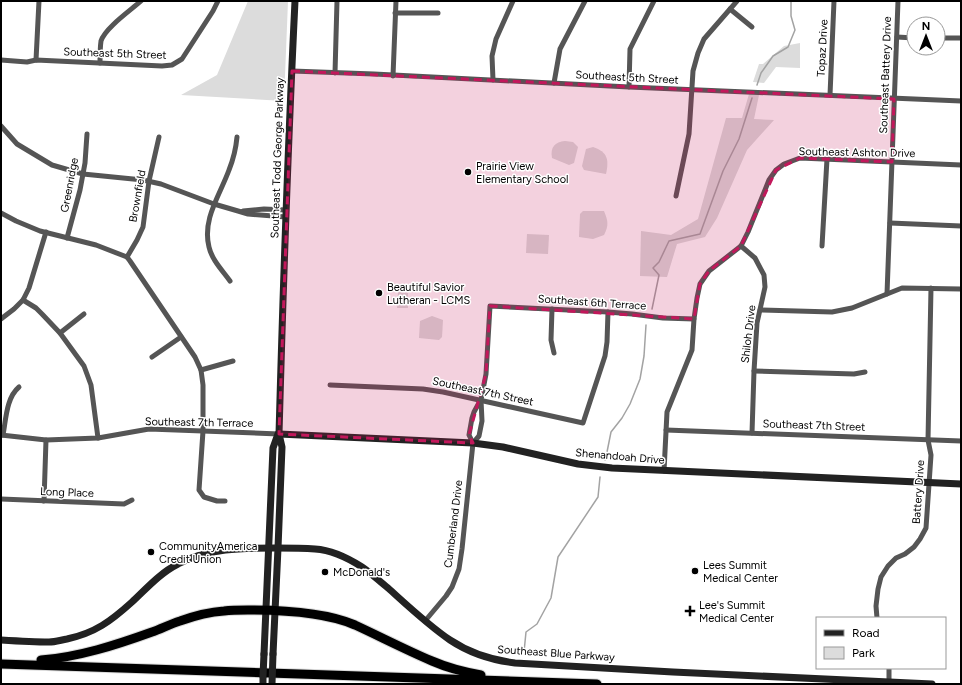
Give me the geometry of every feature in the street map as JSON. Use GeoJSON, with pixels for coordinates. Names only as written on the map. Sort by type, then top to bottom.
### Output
{"type":"FeatureCollection","features":[{"type":"Feature","properties":{"kind":"highway"},"geometry":{"type":"LineString","coordinates":[[3,664],[11,660],[46,660],[74,656],[124,642],[180,621],[203,615],[224,611],[270,610],[331,617],[354,625],[434,662],[464,672],[493,677],[533,681]]}},
{"type":"Feature","properties":{"kind":"highway"},"geometry":{"type":"LineString","coordinates":[[3,664],[597,684]]}},
{"type":"Feature","properties":{"kind":"street"},"geometry":{"type":"LineString","coordinates":[[36,60],[39,1]]}},
{"type":"Feature","properties":{"kind":"street"},"geometry":{"type":"LineString","coordinates":[[100,63],[101,40],[106,32],[141,1]]}},
{"type":"Feature","properties":{"kind":"street","name":"Southeast 5th Street"},"geometry":{"type":"LineString","coordinates":[[1,60],[26,62],[36,60],[162,66],[172,64],[182,59],[218,1]]}},
{"type":"Feature","properties":{"kind":"street","name":"Southeast Todd George Parkway"},"geometry":{"type":"LineString","coordinates":[[279,434],[282,316],[295,1]]}},
{"type":"Feature","properties":{"kind":"street"},"geometry":{"type":"LineString","coordinates":[[335,73],[337,1]]}},
{"type":"Feature","properties":{"kind":"street"},"geometry":{"type":"LineString","coordinates":[[393,76],[396,1]]}},
{"type":"Feature","properties":{"kind":"street"},"geometry":{"type":"LineString","coordinates":[[493,80],[492,56],[496,39],[513,1]]}},
{"type":"Feature","properties":{"kind":"street"},"geometry":{"type":"LineString","coordinates":[[554,83],[560,50],[585,1]]}},
{"type":"Feature","properties":{"kind":"street"},"geometry":{"type":"LineString","coordinates":[[629,87],[630,48],[654,1]]}},
{"type":"Feature","properties":{"kind":"street"},"geometry":{"type":"LineString","coordinates":[[676,196],[689,134],[693,71],[698,54],[704,39],[737,1]]}},
{"type":"Feature","properties":{"kind":"street","name":"Topaz Drive"},"geometry":{"type":"LineString","coordinates":[[830,95],[834,1]]}},
{"type":"Feature","properties":{"kind":"street","name":"Southeast Battery Drive"},"geometry":{"type":"LineString","coordinates":[[887,294],[898,1]]}},
{"type":"Feature","properties":{"kind":"street"},"geometry":{"type":"LineString","coordinates":[[730,9],[752,27]]}},
{"type":"Feature","properties":{"kind":"street"},"geometry":{"type":"LineString","coordinates":[[395,13],[438,13]]}},
{"type":"Feature","properties":{"kind":"street"},"geometry":{"type":"LineString","coordinates":[[897,37],[906,38]]}},
{"type":"Feature","properties":{"kind":"street"},"geometry":{"type":"LineString","coordinates":[[946,38],[961,38]]}},
{"type":"Feature","properties":{"kind":"street","name":"Southeast 5th Street"},"geometry":{"type":"LineString","coordinates":[[292,71],[961,101]]}},
{"type":"Feature","properties":{"kind":"street"},"geometry":{"type":"LineString","coordinates":[[1,126],[17,144],[52,165],[83,174],[149,181],[238,211],[264,209],[286,213]]}},
{"type":"Feature","properties":{"kind":"street","name":"Greenridge"},"geometry":{"type":"LineString","coordinates":[[67,238],[80,190],[85,163],[87,134]]}},
{"type":"Feature","properties":{"kind":"street","name":"Brownfield"},"geometry":{"type":"LineString","coordinates":[[126,257],[137,240],[142,226],[149,181],[160,137]]}},
{"type":"Feature","properties":{"kind":"street"},"geometry":{"type":"LineString","coordinates":[[230,281],[214,259],[209,248],[207,236],[214,204],[230,170],[237,137]]}},
{"type":"Feature","properties":{"kind":"street","name":"Southeast Ashton Drive"},"geometry":{"type":"LineString","coordinates":[[664,471],[667,412],[692,350],[694,319],[700,284],[709,270],[741,246],[769,180],[776,170],[784,164],[800,158],[961,164]]}},
{"type":"Feature","properties":{"kind":"street"},"geometry":{"type":"LineString","coordinates":[[822,246],[827,159]]}},
{"type":"Feature","properties":{"kind":"street"},"geometry":{"type":"LineString","coordinates":[[1,213],[16,221],[46,232],[96,245],[126,257],[138,272],[195,357],[201,370],[203,385],[203,431],[199,490],[204,497],[217,501],[225,501]]}},
{"type":"Feature","properties":{"kind":"street"},"geometry":{"type":"LineString","coordinates":[[890,223],[961,226]]}},
{"type":"Feature","properties":{"kind":"street"},"geometry":{"type":"LineString","coordinates":[[1,320],[23,300],[29,288],[46,232]]}},
{"type":"Feature","properties":{"kind":"street","name":"Shiloh Drive"},"geometry":{"type":"LineString","coordinates":[[741,246],[755,258],[764,275],[765,287],[757,324],[752,433]]}},
{"type":"Feature","properties":{"kind":"street"},"geometry":{"type":"LineString","coordinates":[[760,310],[832,312],[852,308],[902,288],[961,289]]}},
{"type":"Feature","properties":{"kind":"street"},"geometry":{"type":"LineString","coordinates":[[928,441],[931,288]]}},
{"type":"Feature","properties":{"kind":"street"},"geometry":{"type":"LineString","coordinates":[[23,300],[39,311],[60,333],[84,366],[91,385],[98,438]]}},
{"type":"Feature","properties":{"kind":"street","name":"Southeast 6th Terrace"},"geometry":{"type":"LineString","coordinates":[[490,306],[608,312],[663,318],[694,319]]}},
{"type":"Feature","properties":{"kind":"street","name":"Cumberland Drive"},"geometry":{"type":"LineString","coordinates":[[473,443],[479,436],[482,421],[481,400],[486,374],[490,306]]}},
{"type":"Feature","properties":{"kind":"street"},"geometry":{"type":"LineString","coordinates":[[552,309],[551,340],[554,353]]}},
{"type":"Feature","properties":{"kind":"street","name":"Southeast 7th Street"},"geometry":{"type":"LineString","coordinates":[[330,385],[422,389],[443,392],[583,423],[604,356],[607,342],[608,312]]}},
{"type":"Feature","properties":{"kind":"street"},"geometry":{"type":"LineString","coordinates":[[60,333],[84,314]]}},
{"type":"Feature","properties":{"kind":"street"},"geometry":{"type":"LineString","coordinates":[[152,357],[181,338]]}},
{"type":"Feature","properties":{"kind":"street"},"geometry":{"type":"LineString","coordinates":[[201,370],[233,361]]}},
{"type":"Feature","properties":{"kind":"street"},"geometry":{"type":"LineString","coordinates":[[754,371],[854,374],[865,372]]}},
{"type":"Feature","properties":{"kind":"street"},"geometry":{"type":"LineString","coordinates":[[2,435],[8,406],[19,387]]}},
{"type":"Feature","properties":{"kind":"street","name":"Cumberland Drive"},"geometry":{"type":"LineString","coordinates":[[425,621],[452,587],[459,569],[473,443],[469,435],[474,412],[481,400]]}},
{"type":"Feature","properties":{"kind":"street","name":"Southeast 7th Terrace"},"geometry":{"type":"LineString","coordinates":[[2,435],[46,440],[98,438],[149,429],[279,434]]}},
{"type":"Feature","properties":{"kind":"street","name":"Southeast 7th Street"},"geometry":{"type":"LineString","coordinates":[[666,430],[928,441],[961,440]]}},
{"type":"Feature","properties":{"kind":"street"},"geometry":{"type":"LineString","coordinates":[[272,684],[273,654],[270,610],[269,548],[274,448],[279,434]]}},
{"type":"Feature","properties":{"kind":"street"},"geometry":{"type":"LineString","coordinates":[[263,684],[264,654],[278,548],[282,447],[279,434]]}},
{"type":"Feature","properties":{"kind":"street","name":"Shenandoah Drive"},"geometry":{"type":"LineString","coordinates":[[279,434],[473,443],[502,447],[578,464],[612,468],[961,484]]}},
{"type":"Feature","properties":{"kind":"street"},"geometry":{"type":"LineString","coordinates":[[44,501],[46,440]]}},
{"type":"Feature","properties":{"kind":"street","name":"Battery Drive"},"geometry":{"type":"LineString","coordinates":[[877,617],[876,606],[881,577],[888,566],[896,558],[905,554],[914,547],[926,528],[931,455],[928,441]]}},
{"type":"Feature","properties":{"kind":"street","name":"Long Place"},"geometry":{"type":"LineString","coordinates":[[1,499],[124,504],[132,500]]}},
{"type":"Feature","properties":{"kind":"street","name":"Southeast Blue Parkway"},"geometry":{"type":"LineString","coordinates":[[1,640],[51,642],[92,632],[119,614],[168,569],[196,557],[224,550],[255,547],[316,549],[347,558],[363,567],[425,621],[451,640],[463,648],[481,656],[497,660],[673,672],[932,684]]}},
{"type":"Feature","properties":{"kind":"street"},"geometry":{"type":"LineString","coordinates":[[889,669],[889,682]]}},
{"type":"Feature","properties":{"kind":"highlighted area"},"geometry":{"type":"Polygon","coordinates":[[[292,71],[894,99],[892,162],[800,158],[776,170],[741,246],[709,271],[700,284],[694,319],[490,306],[486,374],[469,435],[473,443],[279,434],[292,71]]]}},
{"type":"Feature","properties":{"kind":"green space"},"geometry":{"type":"Polygon","coordinates":[[[248,1],[288,1],[284,101],[181,95],[217,75],[248,1]]]}},
{"type":"Feature","properties":{"kind":"green space"},"geometry":{"type":"Polygon","coordinates":[[[800,43],[800,68],[776,67],[764,83],[753,82],[759,64],[763,64],[784,46],[800,43]]]}},
{"type":"Feature","properties":{"kind":"green space"},"geometry":{"type":"Polygon","coordinates":[[[749,94],[759,95],[754,119],[774,120],[747,150],[717,218],[705,237],[677,244],[667,277],[640,276],[641,231],[671,235],[698,219],[726,118],[742,118],[749,94]]]}},
{"type":"Feature","properties":{"kind":"green space"},"geometry":{"type":"Polygon","coordinates":[[[565,141],[573,142],[578,147],[574,163],[569,165],[552,158],[554,146],[565,141]]]}},
{"type":"Feature","properties":{"kind":"green space"},"geometry":{"type":"Polygon","coordinates":[[[593,147],[602,151],[606,157],[606,174],[584,170],[582,166],[586,149],[593,147]]]}},
{"type":"Feature","properties":{"kind":"green space"},"geometry":{"type":"Polygon","coordinates":[[[583,211],[604,211],[607,228],[604,235],[593,239],[579,237],[580,214],[583,211]]]}},
{"type":"Feature","properties":{"kind":"green space"},"geometry":{"type":"Polygon","coordinates":[[[527,234],[549,235],[548,254],[526,253],[527,234]]]}},
{"type":"Feature","properties":{"kind":"green space"},"geometry":{"type":"Polygon","coordinates":[[[398,292],[408,293],[408,308],[397,308],[398,292]]]}},
{"type":"Feature","properties":{"kind":"green space"},"geometry":{"type":"Polygon","coordinates":[[[432,316],[443,320],[442,337],[439,340],[419,338],[420,321],[432,316]]]}},
{"type":"Feature","properties":{"kind":"waterway"},"geometry":{"type":"LineString","coordinates":[[757,85],[761,73],[773,56],[788,47],[795,30],[791,16],[791,1]]}},
{"type":"Feature","properties":{"kind":"waterway"},"geometry":{"type":"LineString","coordinates":[[652,309],[659,275],[653,268],[659,262],[669,241],[700,234],[723,171],[739,139],[752,98]]}},
{"type":"Feature","properties":{"kind":"waterway"},"geometry":{"type":"LineString","coordinates":[[605,460],[611,432],[622,418],[630,404],[640,379],[644,356],[646,325]]}},
{"type":"Feature","properties":{"kind":"waterway"},"geometry":{"type":"LineString","coordinates":[[524,652],[526,632],[537,624],[551,598],[558,557],[598,497],[600,477]]}},
{"type":"Feature","properties":{"kind":"place","name":"Prairie View Elementary School"},"geometry":{"type":"Point","coordinates":[468,172]}},
{"type":"Feature","properties":{"kind":"place","name":"Beautiful Savior Lutheran - LCMS"},"geometry":{"type":"Point","coordinates":[379,293]}},
{"type":"Feature","properties":{"kind":"place","name":"CommunityAmerica Credit Union"},"geometry":{"type":"Point","coordinates":[151,552]}},
{"type":"Feature","properties":{"kind":"place","name":"Lees Summit Medical Center"},"geometry":{"type":"Point","coordinates":[695,571]}},
{"type":"Feature","properties":{"kind":"place","name":"McDonald's"},"geometry":{"type":"Point","coordinates":[325,572]}},
{"type":"Feature","properties":{"kind":"place","name":"Lee's Summit Medical Center"},"geometry":{"type":"Point","coordinates":[690,611]}}]}
